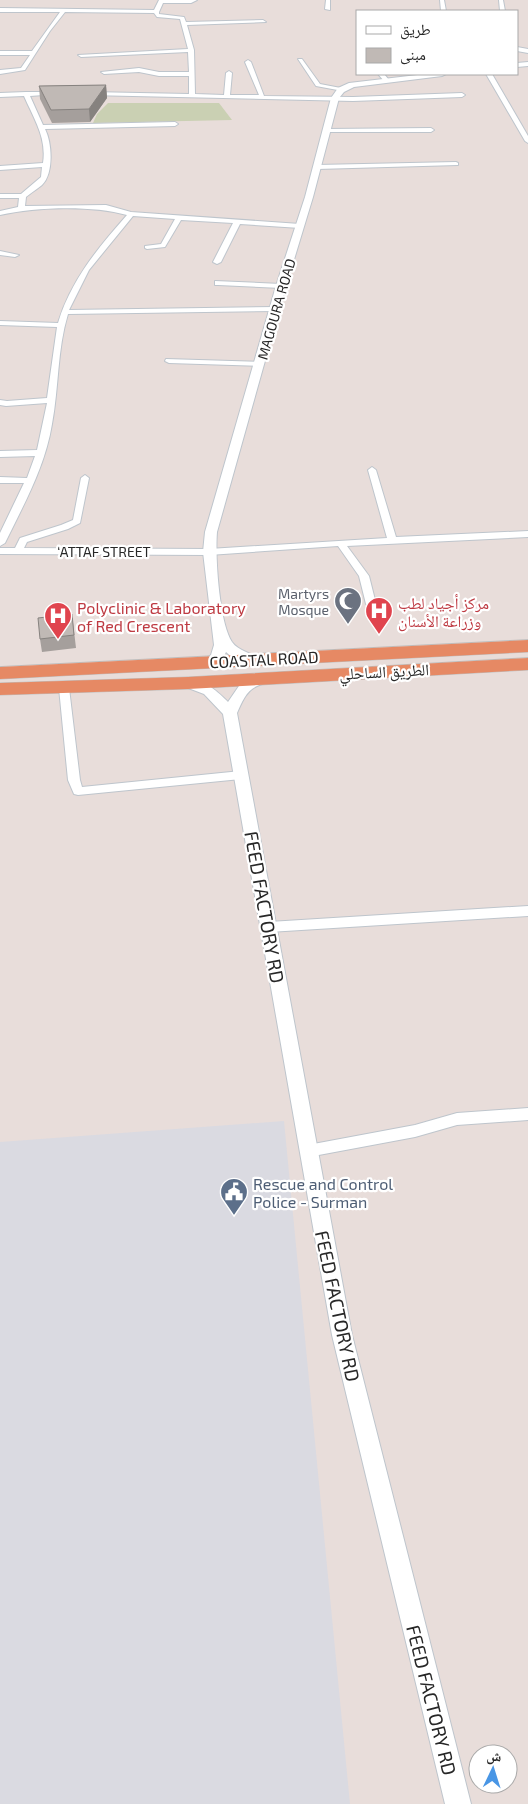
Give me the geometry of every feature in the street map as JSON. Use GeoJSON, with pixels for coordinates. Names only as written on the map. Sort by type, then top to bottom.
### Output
{"type":"FeatureCollection","features":[{"type":"Feature","properties":{"kind":"highway","name":"COASTAL ROAD"},"geometry":{"type":"LineString","coordinates":[[0,673],[528,646]]}},
{"type":"Feature","properties":{"kind":"highway","name":"الطريق الساحلي"},"geometry":{"type":"LineString","coordinates":[[0,689],[188,683],[268,677],[528,664]]}},
{"type":"Feature","properties":{"kind":"street"},"geometry":{"type":"LineString","coordinates":[[156,12],[161,1],[192,2],[195,0]]}},
{"type":"Feature","properties":{"kind":"street"},"geometry":{"type":"LineString","coordinates":[[328,0],[328,9]]}},
{"type":"Feature","properties":{"kind":"street"},"geometry":{"type":"LineString","coordinates":[[0,10],[156,12],[160,16],[182,17],[191,42],[192,96]]}},
{"type":"Feature","properties":{"kind":"street"},"geometry":{"type":"LineString","coordinates":[[0,72],[22,70],[48,30],[63,12]]}},
{"type":"Feature","properties":{"kind":"street"},"geometry":{"type":"LineString","coordinates":[[185,24],[262,22]]}},
{"type":"Feature","properties":{"kind":"street"},"geometry":{"type":"LineString","coordinates":[[81,55],[191,50]]}},
{"type":"Feature","properties":{"kind":"street"},"geometry":{"type":"LineString","coordinates":[[0,53],[34,53]]}},
{"type":"Feature","properties":{"kind":"street"},"geometry":{"type":"LineString","coordinates":[[300,60],[318,85],[343,89],[384,77],[423,75]]}},
{"type":"Feature","properties":{"kind":"street"},"geometry":{"type":"LineString","coordinates":[[248,62],[262,96]]}},
{"type":"Feature","properties":{"kind":"street"},"geometry":{"type":"LineString","coordinates":[[104,72],[139,70],[159,74],[192,74]]}},
{"type":"Feature","properties":{"kind":"street"},"geometry":{"type":"LineString","coordinates":[[227,96],[230,73]]}},
{"type":"Feature","properties":{"kind":"street"},"geometry":{"type":"LineString","coordinates":[[490,75],[528,141]]}},
{"type":"Feature","properties":{"kind":"street","name":"MAGOURA ROAD"},"geometry":{"type":"LineString","coordinates":[[210,661],[217,657],[220,632],[209,552],[216,510],[317,168],[335,98],[343,89]]}},
{"type":"Feature","properties":{"kind":"street"},"geometry":{"type":"LineString","coordinates":[[0,196],[22,196],[42,180],[46,165],[47,142],[26,94]]}},
{"type":"Feature","properties":{"kind":"street"},"geometry":{"type":"LineString","coordinates":[[0,95],[63,94]]}},
{"type":"Feature","properties":{"kind":"street"},"geometry":{"type":"LineString","coordinates":[[81,94],[335,98],[462,95]]}},
{"type":"Feature","properties":{"kind":"street"},"geometry":{"type":"LineString","coordinates":[[41,127],[175,124]]}},
{"type":"Feature","properties":{"kind":"street"},"geometry":{"type":"LineString","coordinates":[[327,131],[430,130]]}},
{"type":"Feature","properties":{"kind":"street"},"geometry":{"type":"LineString","coordinates":[[317,168],[456,164]]}},
{"type":"Feature","properties":{"kind":"street"},"geometry":{"type":"LineString","coordinates":[[0,168],[46,165]]}},
{"type":"Feature","properties":{"kind":"street"},"geometry":{"type":"LineString","coordinates":[[21,208],[22,196]]}},
{"type":"Feature","properties":{"kind":"street"},"geometry":{"type":"LineString","coordinates":[[0,213],[21,208],[110,208],[131,214],[300,226]]}},
{"type":"Feature","properties":{"kind":"street"},"geometry":{"type":"LineString","coordinates":[[0,543],[31,480],[40,453],[48,424],[60,325],[73,290],[86,269],[131,214]]}},
{"type":"Feature","properties":{"kind":"street"},"geometry":{"type":"LineString","coordinates":[[147,247],[163,246],[179,218]]}},
{"type":"Feature","properties":{"kind":"street"},"geometry":{"type":"LineString","coordinates":[[216,262],[237,222]]}},
{"type":"Feature","properties":{"kind":"street"},"geometry":{"type":"LineString","coordinates":[[0,253],[14,255]]}},
{"type":"Feature","properties":{"kind":"street"},"geometry":{"type":"LineString","coordinates":[[218,283],[281,286]]}},
{"type":"Feature","properties":{"kind":"street"},"geometry":{"type":"LineString","coordinates":[[65,312],[276,309]]}},
{"type":"Feature","properties":{"kind":"street"},"geometry":{"type":"LineString","coordinates":[[0,323],[60,325]]}},
{"type":"Feature","properties":{"kind":"street"},"geometry":{"type":"LineString","coordinates":[[169,361],[260,364]]}},
{"type":"Feature","properties":{"kind":"street"},"geometry":{"type":"LineString","coordinates":[[0,402],[6,404],[50,400]]}},
{"type":"Feature","properties":{"kind":"street"},"geometry":{"type":"LineString","coordinates":[[0,454],[40,453]]}},
{"type":"Feature","properties":{"kind":"street"},"geometry":{"type":"LineString","coordinates":[[372,470],[392,540]]}},
{"type":"Feature","properties":{"kind":"street"},"geometry":{"type":"LineString","coordinates":[[19,550],[23,540],[36,534],[70,526],[76,521],[85,478]]}},
{"type":"Feature","properties":{"kind":"street"},"geometry":{"type":"LineString","coordinates":[[0,480],[31,480]]}},
{"type":"Feature","properties":{"kind":"street","name":"‘ATTAF STREET"},"geometry":{"type":"LineString","coordinates":[[0,551],[209,552],[392,540],[528,534]]}},
{"type":"Feature","properties":{"kind":"street"},"geometry":{"type":"LineString","coordinates":[[340,543],[364,576],[371,604]]}},
{"type":"Feature","properties":{"kind":"street","name":"MAGOURA ROAD"},"geometry":{"type":"LineString","coordinates":[[220,632],[232,652],[242,658],[250,659]]}},
{"type":"Feature","properties":{"kind":"street"},"geometry":{"type":"LineString","coordinates":[[188,683],[209,691],[230,713],[243,688],[249,682],[268,677]]}},
{"type":"Feature","properties":{"kind":"street"},"geometry":{"type":"LineString","coordinates":[[64,688],[74,780],[78,791],[241,775]]}},
{"type":"Feature","properties":{"kind":"street","name":"FEED FACTORY RD"},"geometry":{"type":"LineString","coordinates":[[230,713],[342,1335],[458,1804]]}},
{"type":"Feature","properties":{"kind":"street"},"geometry":{"type":"LineString","coordinates":[[269,927],[528,911]]}},
{"type":"Feature","properties":{"kind":"street"},"geometry":{"type":"LineString","coordinates":[[308,1151],[415,1131],[457,1119],[528,1114]]}},
{"type":"Feature","properties":{"kind":"shaded area"},"geometry":{"type":"Polygon","coordinates":[[[284,1121],[350,1804],[0,1804],[0,1142],[284,1121]]]}},
{"type":"Feature","properties":{"kind":"green space"},"geometry":{"type":"Polygon","coordinates":[[[108,103],[219,103],[232,120],[93,123],[97,114],[108,103]]]}},
{"type":"Feature","properties":{"kind":"building"},"geometry":{"type":"Polygon","coordinates":[[[106,85],[89,109],[51,110],[39,86],[106,85]]]}},
{"type":"Feature","properties":{"kind":"building"},"geometry":{"type":"Polygon","coordinates":[[[72,614],[74,635],[40,639],[38,618],[72,614]]]}},
{"type":"Feature","properties":{"kind":"place","name":"Martyrs Mosque"},"geometry":{"type":"Point","coordinates":[348,625]}},
{"type":"Feature","properties":{"kind":"place","name":"مركز أجياد لطب وزراعة الأسنان"},"geometry":{"type":"Point","coordinates":[379,635]}},
{"type":"Feature","properties":{"kind":"place","name":"Polyclinic & Laboratory of Red Crescent"},"geometry":{"type":"Point","coordinates":[58,640]}},
{"type":"Feature","properties":{"kind":"place","name":"Rescue and Control Police - Surman"},"geometry":{"type":"Point","coordinates":[234,1216]}}]}
